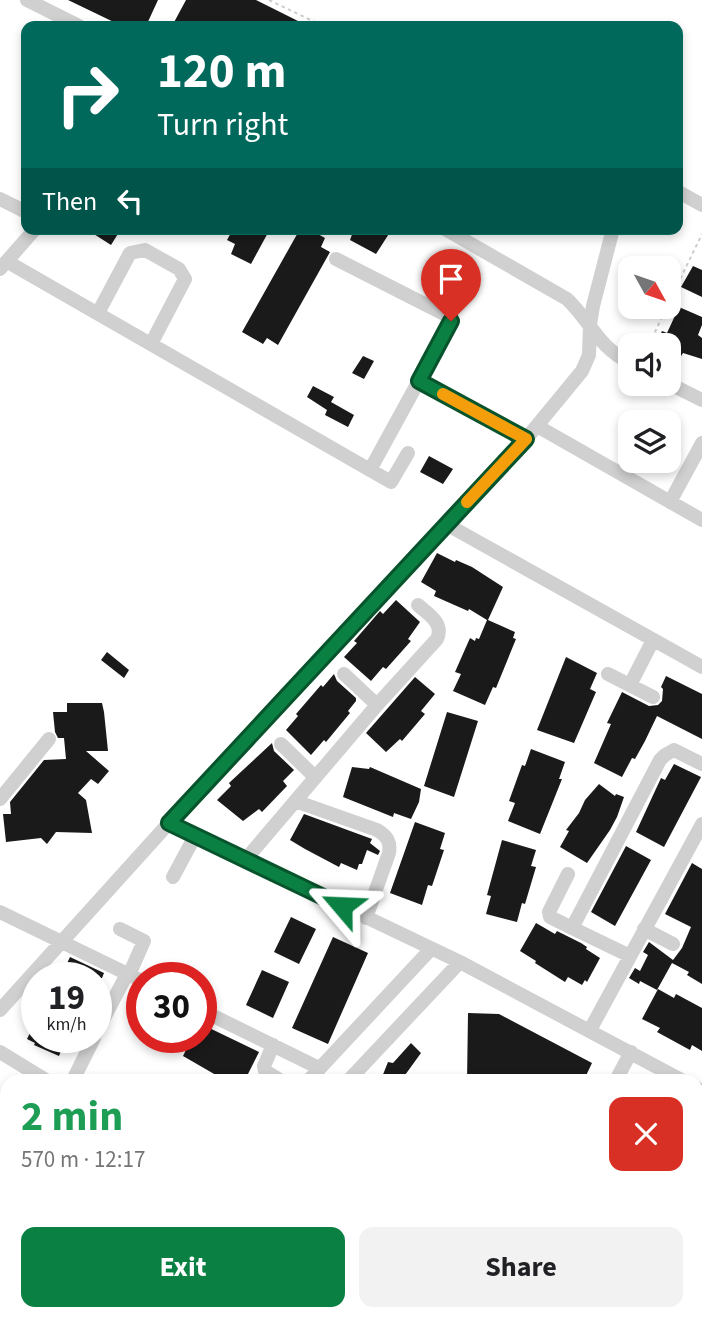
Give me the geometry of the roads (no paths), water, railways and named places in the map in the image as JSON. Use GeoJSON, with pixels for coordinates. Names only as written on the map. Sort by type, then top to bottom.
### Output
{"type":"FeatureCollection","features":[{"type":"Feature","properties":{"kind":"street"},"geometry":{"type":"LineString","coordinates":[[27,0],[69,21]]}},
{"type":"Feature","properties":{"kind":"street"},"geometry":{"type":"LineString","coordinates":[[683,194],[702,205]]}},
{"type":"Feature","properties":{"kind":"street"},"geometry":{"type":"LineString","coordinates":[[0,199],[21,210]]}},
{"type":"Feature","properties":{"kind":"street"},"geometry":{"type":"LineString","coordinates":[[31,235],[7,267],[98,313],[391,482],[408,453]]}},
{"type":"Feature","properties":{"kind":"street"},"geometry":{"type":"LineString","coordinates":[[455,235],[567,299],[607,349],[618,356]]}},
{"type":"Feature","properties":{"kind":"street"},"geometry":{"type":"LineString","coordinates":[[3,1002],[526,439],[582,371],[589,355],[590,325],[612,235]]}},
{"type":"Feature","properties":{"kind":"street"},"geometry":{"type":"LineString","coordinates":[[98,313],[130,253],[145,250],[179,269],[185,279],[151,344]]}},
{"type":"Feature","properties":{"kind":"street"},"geometry":{"type":"LineString","coordinates":[[336,259],[450,317],[450,324],[370,470]]}},
{"type":"Feature","properties":{"kind":"street"},"geometry":{"type":"LineString","coordinates":[[419,381],[526,439]]}},
{"type":"Feature","properties":{"kind":"street"},"geometry":{"type":"LineString","coordinates":[[681,388],[701,396]]}},
{"type":"Feature","properties":{"kind":"street"},"geometry":{"type":"LineString","coordinates":[[537,426],[702,520]]}},
{"type":"Feature","properties":{"kind":"street"},"geometry":{"type":"LineString","coordinates":[[670,502],[698,460],[702,443]]}},
{"type":"Feature","properties":{"kind":"street"},"geometry":{"type":"LineString","coordinates":[[446,524],[702,667]]}},
{"type":"Feature","properties":{"kind":"street"},"geometry":{"type":"LineString","coordinates":[[246,859],[439,636],[438,625],[418,605]]}},
{"type":"Feature","properties":{"kind":"street"},"geometry":{"type":"LineString","coordinates":[[630,685],[653,640]]}},
{"type":"Feature","properties":{"kind":"street"},"geometry":{"type":"LineString","coordinates":[[344,674],[377,705]]}},
{"type":"Feature","properties":{"kind":"street"},"geometry":{"type":"LineString","coordinates":[[608,674],[653,697]]}},
{"type":"Feature","properties":{"kind":"street"},"geometry":{"type":"LineString","coordinates":[[0,799],[49,739]]}},
{"type":"Feature","properties":{"kind":"street"},"geometry":{"type":"LineString","coordinates":[[281,744],[315,777]]}},
{"type":"Feature","properties":{"kind":"street"},"geometry":{"type":"LineString","coordinates":[[572,928],[664,754],[680,751],[702,764]]}},
{"type":"Feature","properties":{"kind":"street"},"geometry":{"type":"LineString","coordinates":[[296,801],[377,830],[386,836],[389,853],[366,918]]}},
{"type":"Feature","properties":{"kind":"street"},"geometry":{"type":"LineString","coordinates":[[169,823],[460,962],[671,1074]]}},
{"type":"Feature","properties":{"kind":"street"},"geometry":{"type":"LineString","coordinates":[[590,1030],[702,824]]}},
{"type":"Feature","properties":{"kind":"street"},"geometry":{"type":"LineString","coordinates":[[173,877],[195,836]]}},
{"type":"Feature","properties":{"kind":"street"},"geometry":{"type":"LineString","coordinates":[[568,874],[549,912],[550,917],[630,956]]}},
{"type":"Feature","properties":{"kind":"street"},"geometry":{"type":"LineString","coordinates":[[0,912],[126,973]]}},
{"type":"Feature","properties":{"kind":"street"},"geometry":{"type":"LineString","coordinates":[[120,929],[144,941],[137,962]]}},
{"type":"Feature","properties":{"kind":"street"},"geometry":{"type":"LineString","coordinates":[[645,929],[673,944]]}},
{"type":"Feature","properties":{"kind":"street"},"geometry":{"type":"LineString","coordinates":[[314,1074],[431,949]]}},
{"type":"Feature","properties":{"kind":"street"},"geometry":{"type":"LineString","coordinates":[[355,1074],[460,962]]}},
{"type":"Feature","properties":{"kind":"street"},"geometry":{"type":"LineString","coordinates":[[112,1008],[126,986]]}},
{"type":"Feature","properties":{"kind":"street"},"geometry":{"type":"LineString","coordinates":[[217,1018],[319,1068]]}},
{"type":"Feature","properties":{"kind":"street"},"geometry":{"type":"LineString","coordinates":[[270,1074],[265,1071],[273,1045]]}},
{"type":"Feature","properties":{"kind":"street"},"geometry":{"type":"LineString","coordinates":[[0,1052],[36,1074]]}},
{"type":"Feature","properties":{"kind":"street"},"geometry":{"type":"LineString","coordinates":[[619,1074],[631,1052]]}},
{"type":"Feature","properties":{"kind":"street"},"geometry":{"type":"LineString","coordinates":[[76,1074],[86,1053]]}}]}
